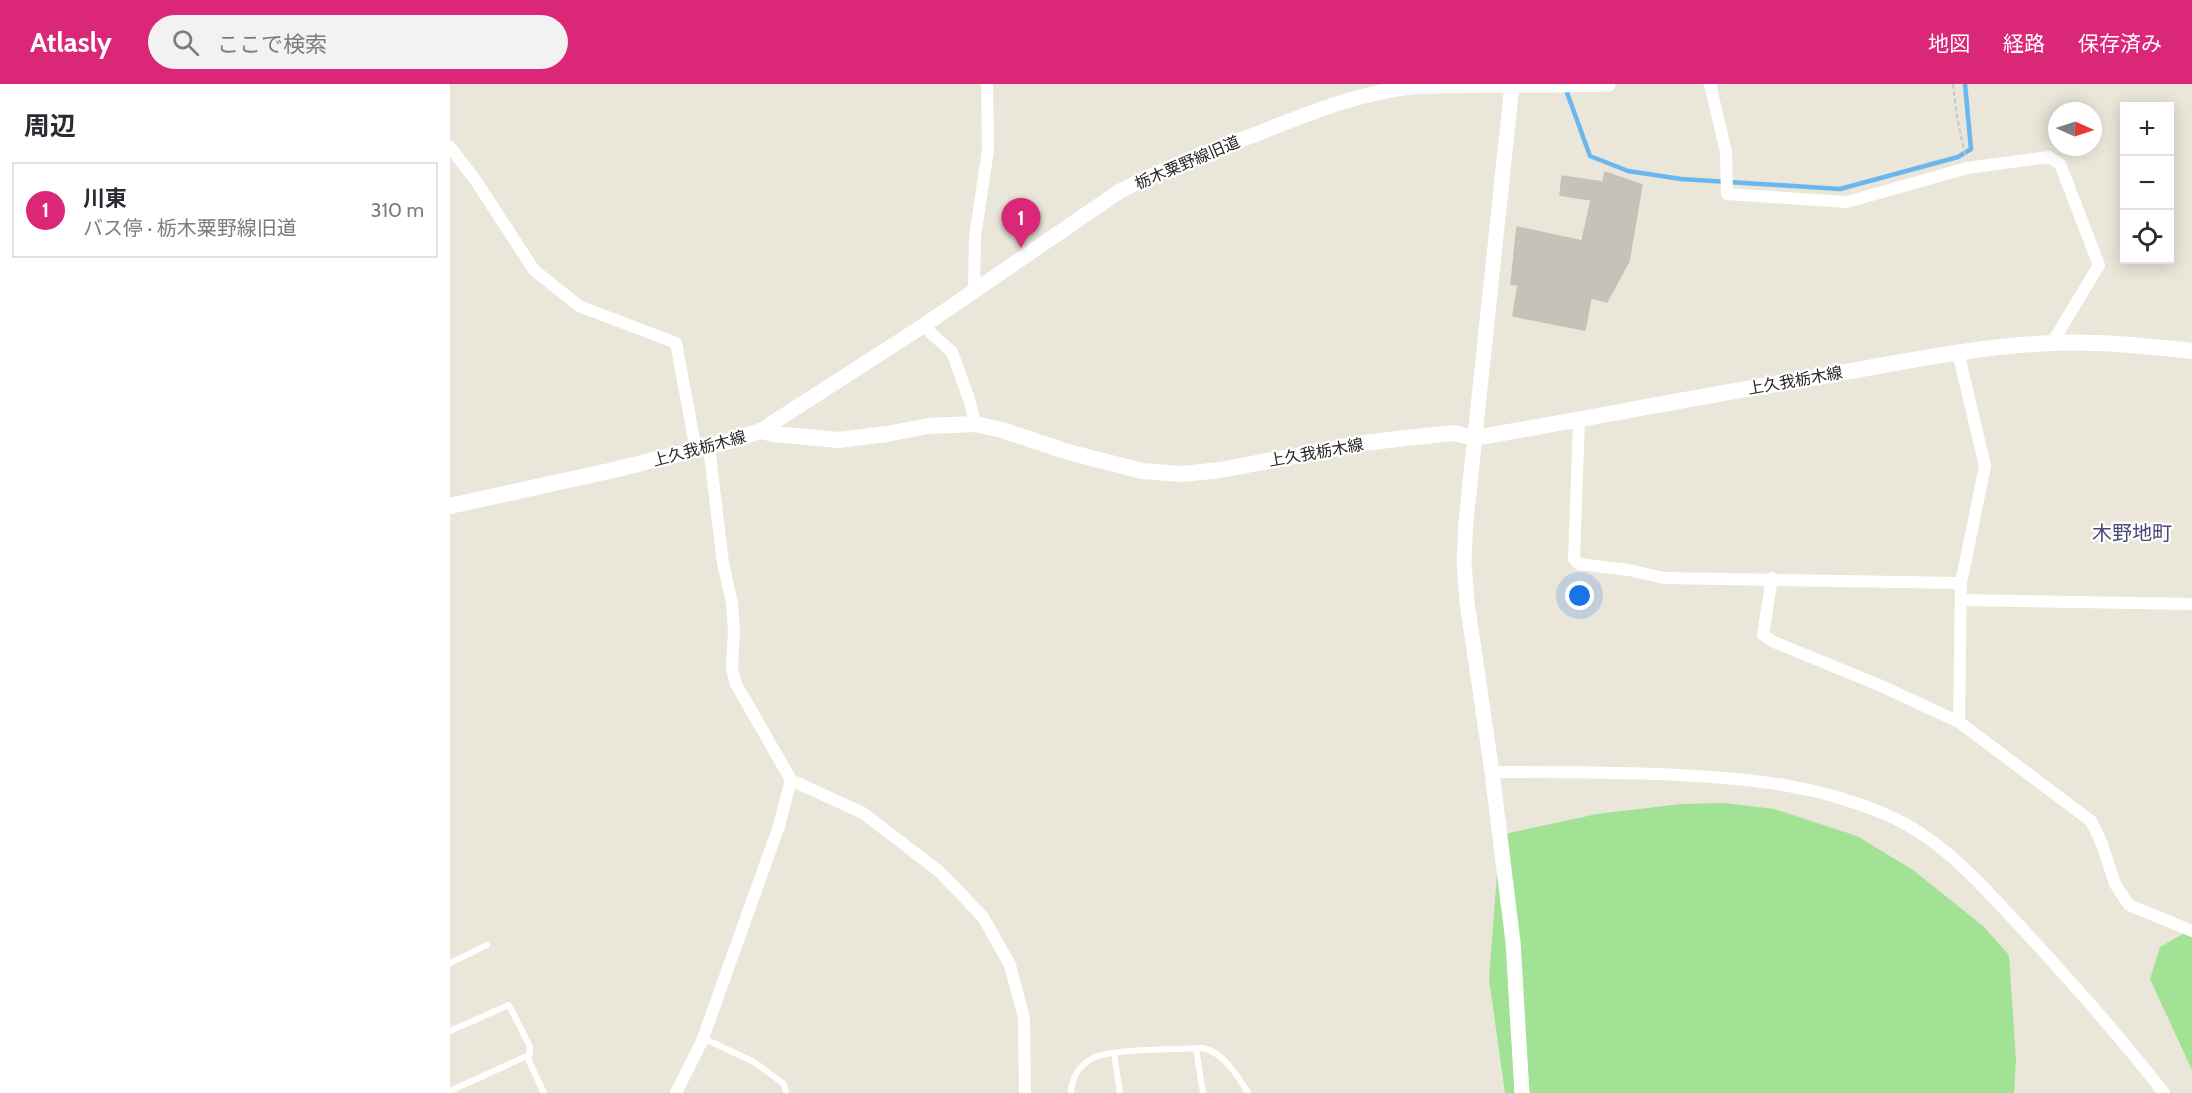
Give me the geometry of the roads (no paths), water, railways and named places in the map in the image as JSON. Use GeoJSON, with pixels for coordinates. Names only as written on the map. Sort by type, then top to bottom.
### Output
{"type":"FeatureCollection","features":[{"type":"Feature","properties":{"kind":"main road","name":"上久我栃木線"},"geometry":{"type":"LineString","coordinates":[[450,506],[702,448],[760,431],[838,440],[928,426],[975,424],[1142,471],[1182,474],[1220,470],[1364,443],[1454,433],[1474,438],[1959,352],[2052,343],[2139,345],[2192,351]]}},
{"type":"Feature","properties":{"kind":"street"},"geometry":{"type":"LineString","coordinates":[[974,291],[975,237],[988,150],[987,84]]}},
{"type":"Feature","properties":{"kind":"street","name":"栃木粟野線旧道"},"geometry":{"type":"LineString","coordinates":[[760,431],[923,326],[1120,191],[1154,174],[1344,101],[1383,92],[1455,85],[1608,84]]}},
{"type":"Feature","properties":{"kind":"street"},"geometry":{"type":"LineString","coordinates":[[1710,84],[1726,152],[1727,194],[1847,202],[1967,168],[2049,157],[2060,164],[2098,265],[2052,343]]}},
{"type":"Feature","properties":{"kind":"street"},"geometry":{"type":"LineString","coordinates":[[1512,85],[1474,438],[1464,562],[1467,602],[1492,772],[1513,942],[1522,1093]]}},
{"type":"Feature","properties":{"kind":"street"},"geometry":{"type":"LineString","coordinates":[[450,147],[534,270],[579,306],[676,343],[702,448],[732,603],[734,632],[732,669],[736,684],[791,780],[863,813],[940,872],[983,917],[1010,965],[1024,1018],[1025,1093]]}},
{"type":"Feature","properties":{"kind":"street"},"geometry":{"type":"LineString","coordinates":[[923,326],[952,352],[970,402],[975,424]]}},
{"type":"Feature","properties":{"kind":"street"},"geometry":{"type":"LineString","coordinates":[[1959,352],[1985,466],[1961,583],[1959,722]]}},
{"type":"Feature","properties":{"kind":"street"},"geometry":{"type":"LineString","coordinates":[[1579,420],[1575,560],[1579,564],[1629,570],[1664,578],[1772,578],[1961,583]]}},
{"type":"Feature","properties":{"kind":"street"},"geometry":{"type":"LineString","coordinates":[[1772,578],[1763,635],[1774,642],[1879,685],[1959,722],[2091,821],[2102,844],[2115,884],[2129,905],[2192,931]]}},
{"type":"Feature","properties":{"kind":"street"},"geometry":{"type":"LineString","coordinates":[[1960,600],[2192,604]]}},
{"type":"Feature","properties":{"kind":"street"},"geometry":{"type":"LineString","coordinates":[[1492,772],[1612,772],[1748,779],[1818,790],[1886,814],[1950,855],[1976,879],[2059,969],[2164,1093]]}},
{"type":"Feature","properties":{"kind":"street"},"geometry":{"type":"LineString","coordinates":[[676,1093],[703,1038],[779,826],[791,780]]}},
{"type":"Feature","properties":{"kind":"lane"},"geometry":{"type":"LineString","coordinates":[[450,963],[487,945]]}},
{"type":"Feature","properties":{"kind":"lane"},"geometry":{"type":"LineString","coordinates":[[450,1031],[509,1005],[530,1047],[529,1061],[544,1093]]}},
{"type":"Feature","properties":{"kind":"lane"},"geometry":{"type":"LineString","coordinates":[[703,1038],[753,1062],[784,1084],[786,1093]]}},
{"type":"Feature","properties":{"kind":"lane"},"geometry":{"type":"LineString","coordinates":[[1196,1049],[1203,1093]]}},
{"type":"Feature","properties":{"kind":"lane"},"geometry":{"type":"LineString","coordinates":[[1071,1093],[1075,1075],[1093,1057],[1114,1053],[1196,1049],[1210,1049],[1227,1063],[1248,1093]]}},
{"type":"Feature","properties":{"kind":"lane"},"geometry":{"type":"LineString","coordinates":[[1114,1053],[1120,1093]]}},
{"type":"Feature","properties":{"kind":"lane"},"geometry":{"type":"LineString","coordinates":[[450,1091],[529,1055]]}},
{"type":"Feature","properties":{"kind":"waterway"},"geometry":{"type":"LineString","coordinates":[[1565,87],[1590,156],[1628,171],[1681,179],[1840,189],[1958,157],[1971,149],[1965,84]]}},
{"type":"Feature","properties":{"kind":"place","name":"川東"},"geometry":{"type":"Point","coordinates":[1021,248]}},
{"type":"Feature","properties":{"kind":"district","name":"木野地町"},"geometry":{"type":"Point","coordinates":[2132,533]}}]}
